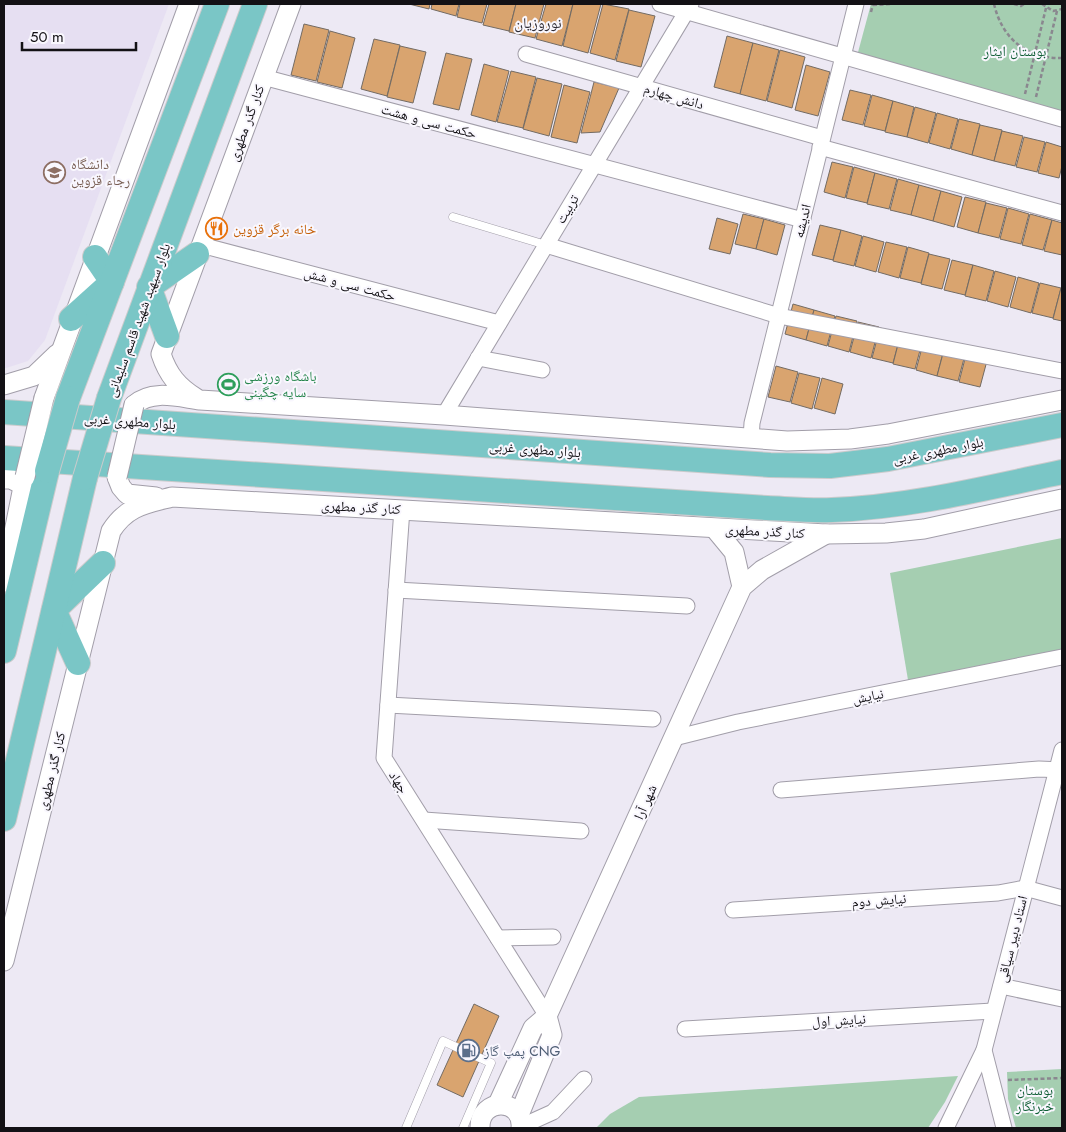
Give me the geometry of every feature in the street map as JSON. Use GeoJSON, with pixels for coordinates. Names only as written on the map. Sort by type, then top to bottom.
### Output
{"type":"FeatureCollection","features":[{"type":"Feature","properties":{"kind":"main road"},"geometry":{"type":"LineString","coordinates":[[5,646],[32,478],[68,398],[217,4]]}},
{"type":"Feature","properties":{"kind":"main road","name":"بلوار سپهبد شهید قاسم سلیمانی"},"geometry":{"type":"LineString","coordinates":[[4,819],[85,478],[109,398],[255,4]]}},
{"type":"Feature","properties":{"kind":"main road"},"geometry":{"type":"LineString","coordinates":[[167,336],[149,286],[199,250]]}},
{"type":"Feature","properties":{"kind":"main road"},"geometry":{"type":"LineString","coordinates":[[94,257],[112,282]]}},
{"type":"Feature","properties":{"kind":"main road"},"geometry":{"type":"LineString","coordinates":[[72,319],[112,282]]}},
{"type":"Feature","properties":{"kind":"main road","name":"بلوار مطهری غربی"},"geometry":{"type":"LineString","coordinates":[[4,412],[770,465],[830,466],[888,459],[1062,425]]}},
{"type":"Feature","properties":{"kind":"main road"},"geometry":{"type":"LineString","coordinates":[[4,458],[767,508],[832,510],[893,505],[955,495],[1062,472]]}},
{"type":"Feature","properties":{"kind":"main road"},"geometry":{"type":"LineString","coordinates":[[78,663],[54,610],[103,563]]}},
{"type":"Feature","properties":{"kind":"main road"},"geometry":{"type":"LineString","coordinates":[[4,581],[5,646]]}},
{"type":"Feature","properties":{"kind":"street"},"geometry":{"type":"LineString","coordinates":[[4,581],[32,478],[44,398],[94,257],[189,4]]}},
{"type":"Feature","properties":{"kind":"street","name":"کنار گذر مطهری"},"geometry":{"type":"LineString","coordinates":[[291,4],[161,354],[166,369],[179,387],[200,400],[444,415],[786,441],[850,439],[888,434],[1062,400]]}},
{"type":"Feature","properties":{"kind":"street"},"geometry":{"type":"LineString","coordinates":[[660,4],[688,7],[842,57],[1062,119]]}},
{"type":"Feature","properties":{"kind":"street","name":"اندیشه"},"geometry":{"type":"LineString","coordinates":[[751,438],[752,423],[856,4]]}},
{"type":"Feature","properties":{"kind":"street","name":"تربیت"},"geometry":{"type":"LineString","coordinates":[[444,415],[688,7]]}},
{"type":"Feature","properties":{"kind":"street","name":"دانش چهارم"},"geometry":{"type":"LineString","coordinates":[[526,54],[641,86],[821,143],[1062,213]]}},
{"type":"Feature","properties":{"kind":"street","name":"حکمت سی و هشت"},"geometry":{"type":"LineString","coordinates":[[264,77],[803,220]]}},
{"type":"Feature","properties":{"kind":"street"},"geometry":{"type":"LineString","coordinates":[[546,246],[779,316],[1062,371]]}},
{"type":"Feature","properties":{"kind":"street","name":"حکمت سی و شش"},"geometry":{"type":"LineString","coordinates":[[199,250],[500,323]]}},
{"type":"Feature","properties":{"kind":"street"},"geometry":{"type":"LineString","coordinates":[[4,385],[34,376],[60,352]]}},
{"type":"Feature","properties":{"kind":"street"},"geometry":{"type":"LineString","coordinates":[[478,358],[542,370]]}},
{"type":"Feature","properties":{"kind":"street"},"geometry":{"type":"LineString","coordinates":[[172,497],[126,494],[121,487],[117,477],[134,405],[141,399],[154,395],[200,400]]}},
{"type":"Feature","properties":{"kind":"street"},"geometry":{"type":"LineString","coordinates":[[1007,436],[1039,405]]}},
{"type":"Feature","properties":{"kind":"street"},"geometry":{"type":"LineString","coordinates":[[4,479],[32,478]]}},
{"type":"Feature","properties":{"kind":"street","name":"کنار گذر مطهری"},"geometry":{"type":"LineString","coordinates":[[4,961],[111,531],[119,518],[135,507],[172,497],[826,534],[886,533],[924,529],[1062,499]]}},
{"type":"Feature","properties":{"kind":"street","name":"جهاد"},"geometry":{"type":"LineString","coordinates":[[402,509],[384,758],[548,1016]]}},
{"type":"Feature","properties":{"kind":"street"},"geometry":{"type":"LineString","coordinates":[[715,529],[734,552],[742,588],[762,570],[826,534]]}},
{"type":"Feature","properties":{"kind":"street","name":"شهر آرا"},"geometry":{"type":"LineString","coordinates":[[480,1128],[480,1122],[486,1110],[498,1104],[533,1028],[548,1016],[742,588]]}},
{"type":"Feature","properties":{"kind":"street"},"geometry":{"type":"LineString","coordinates":[[396,590],[687,606]]}},
{"type":"Feature","properties":{"kind":"street","name":"نيايش"},"geometry":{"type":"LineString","coordinates":[[674,738],[738,722],[1061,658]]}},
{"type":"Feature","properties":{"kind":"street"},"geometry":{"type":"LineString","coordinates":[[388,705],[653,719]]}},
{"type":"Feature","properties":{"kind":"street","name":"استاد دبیر سیاقی"},"geometry":{"type":"LineString","coordinates":[[1004,1128],[984,1050],[1025,888],[1060,769],[1062,750]]}},
{"type":"Feature","properties":{"kind":"street"},"geometry":{"type":"LineString","coordinates":[[781,790],[1060,769]]}},
{"type":"Feature","properties":{"kind":"street"},"geometry":{"type":"LineString","coordinates":[[424,820],[581,831]]}},
{"type":"Feature","properties":{"kind":"street"},"geometry":{"type":"LineString","coordinates":[[1025,888],[1062,898]]}},
{"type":"Feature","properties":{"kind":"street","name":"نیایش دوم"},"geometry":{"type":"LineString","coordinates":[[733,910],[998,893],[1025,888]]}},
{"type":"Feature","properties":{"kind":"street"},"geometry":{"type":"LineString","coordinates":[[498,938],[553,937]]}},
{"type":"Feature","properties":{"kind":"street"},"geometry":{"type":"LineString","coordinates":[[1001,986],[1062,999]]}},
{"type":"Feature","properties":{"kind":"street","name":"نیایش اول"},"geometry":{"type":"LineString","coordinates":[[685,1029],[993,1011]]}},
{"type":"Feature","properties":{"kind":"street","name":"شهر آرا"},"geometry":{"type":"LineString","coordinates":[[521,1123],[552,1035],[548,1016]]}},
{"type":"Feature","properties":{"kind":"street"},"geometry":{"type":"LineString","coordinates":[[946,1128],[984,1050]]}},
{"type":"Feature","properties":{"kind":"street"},"geometry":{"type":"LineString","coordinates":[[498,1104],[510,1106],[521,1123],[553,1112],[584,1079]]}},
{"type":"Feature","properties":{"kind":"lane"},"geometry":{"type":"LineString","coordinates":[[453,217],[546,246]]}},
{"type":"Feature","properties":{"kind":"lane"},"geometry":{"type":"LineString","coordinates":[[406,1128],[443,1041],[491,1063],[463,1128]]}},
{"type":"Feature","properties":{"kind":"path"},"geometry":{"type":"LineString","coordinates":[[873,5],[891,4]]}},
{"type":"Feature","properties":{"kind":"path"},"geometry":{"type":"LineString","coordinates":[[994,4],[998,20],[1008,37],[1022,49],[1046,57],[1062,58]]}},
{"type":"Feature","properties":{"kind":"path"},"geometry":{"type":"LineString","coordinates":[[1014,4],[1020,6],[1024,4]]}},
{"type":"Feature","properties":{"kind":"path"},"geometry":{"type":"LineString","coordinates":[[1042,4],[1046,8],[1057,11],[1062,9]]}},
{"type":"Feature","properties":{"kind":"path"},"geometry":{"type":"LineString","coordinates":[[1024,97],[1046,8]]}},
{"type":"Feature","properties":{"kind":"path"},"geometry":{"type":"LineString","coordinates":[[1036,100],[1057,11]]}},
{"type":"Feature","properties":{"kind":"path"},"geometry":{"type":"LineString","coordinates":[[1008,1080],[1062,1078]]}},
{"type":"Feature","properties":{"kind":"shaded area","name":"دانشگاه رجاء قزوین"},"geometry":{"type":"Polygon","coordinates":[[[4,4],[169,4],[45,340],[28,361],[6,368],[4,368],[4,4]]]}},
{"type":"Feature","properties":{"kind":"green space","name":"بوستان ایثار"},"geometry":{"type":"Polygon","coordinates":[[[871,4],[1062,4],[1062,113],[857,56],[871,4]]]}},
{"type":"Feature","properties":{"kind":"green space"},"geometry":{"type":"Polygon","coordinates":[[[1062,538],[1062,649],[908,680],[890,573],[1062,538]]]}},
{"type":"Feature","properties":{"kind":"green space","name":"بوستان خبرنگار"},"geometry":{"type":"Polygon","coordinates":[[[1062,1069],[1062,1128],[1016,1128],[1008,1099],[1007,1072],[1062,1069]]]}},
{"type":"Feature","properties":{"kind":"green space"},"geometry":{"type":"Polygon","coordinates":[[[958,1076],[945,1102],[928,1128],[596,1128],[610,1114],[639,1097],[958,1076]]]}},
{"type":"Feature","properties":{"kind":"building"},"geometry":{"type":"Polygon","coordinates":[[[409,4],[430,4],[429,9],[409,4]]]}},
{"type":"Feature","properties":{"kind":"building"},"geometry":{"type":"Polygon","coordinates":[[[432,4],[459,4],[456,16],[431,9],[432,4]]]}},
{"type":"Feature","properties":{"kind":"building"},"geometry":{"type":"Polygon","coordinates":[[[460,4],[487,4],[482,23],[457,17],[460,4]]]}},
{"type":"Feature","properties":{"kind":"building"},"geometry":{"type":"Polygon","coordinates":[[[489,4],[516,4],[509,31],[483,25],[489,4]]]}},
{"type":"Feature","properties":{"kind":"building"},"geometry":{"type":"Polygon","coordinates":[[[516,4],[544,4],[535,38],[509,32],[516,4]]]}},
{"type":"Feature","properties":{"kind":"building"},"geometry":{"type":"Polygon","coordinates":[[[546,4],[573,4],[562,46],[536,39],[546,4]]]}},
{"type":"Feature","properties":{"kind":"building"},"geometry":{"type":"Polygon","coordinates":[[[573,4],[601,4],[588,53],[563,46],[573,4]]]}},
{"type":"Feature","properties":{"kind":"building"},"geometry":{"type":"Polygon","coordinates":[[[603,4],[629,9],[615,60],[590,53],[603,4]]]}},
{"type":"Feature","properties":{"kind":"building"},"geometry":{"type":"Polygon","coordinates":[[[629,10],[655,16],[641,67],[616,61],[629,10]]]}},
{"type":"Feature","properties":{"kind":"building"},"geometry":{"type":"Polygon","coordinates":[[[304,24],[329,30],[316,81],[291,75],[304,24]]]}},
{"type":"Feature","properties":{"kind":"building"},"geometry":{"type":"Polygon","coordinates":[[[330,31],[355,38],[342,88],[317,82],[330,31]]]}},
{"type":"Feature","properties":{"kind":"building"},"geometry":{"type":"Polygon","coordinates":[[[727,36],[753,43],[740,94],[714,87],[727,36]]]}},
{"type":"Feature","properties":{"kind":"building"},"geometry":{"type":"Polygon","coordinates":[[[374,39],[400,45],[387,96],[361,89],[374,39]]]}},
{"type":"Feature","properties":{"kind":"building"},"geometry":{"type":"Polygon","coordinates":[[[753,43],[779,50],[766,101],[740,94],[753,43]]]}},
{"type":"Feature","properties":{"kind":"building"},"geometry":{"type":"Polygon","coordinates":[[[400,46],[426,52],[413,103],[387,97],[400,46]]]}},
{"type":"Feature","properties":{"kind":"building"},"geometry":{"type":"Polygon","coordinates":[[[780,50],[805,57],[792,108],[767,101],[780,50]]]}},
{"type":"Feature","properties":{"kind":"building"},"geometry":{"type":"Polygon","coordinates":[[[446,53],[472,59],[459,110],[433,104],[446,53]]]}},
{"type":"Feature","properties":{"kind":"building"},"geometry":{"type":"Polygon","coordinates":[[[484,64],[509,71],[496,122],[471,115],[484,64]]]}},
{"type":"Feature","properties":{"kind":"building"},"geometry":{"type":"Polygon","coordinates":[[[806,65],[830,72],[818,116],[795,110],[806,65]]]}},
{"type":"Feature","properties":{"kind":"building"},"geometry":{"type":"Polygon","coordinates":[[[511,71],[536,77],[523,128],[497,122],[511,71]]]}},
{"type":"Feature","properties":{"kind":"building"},"geometry":{"type":"Polygon","coordinates":[[[537,78],[562,84],[549,136],[523,129],[537,78]]]}},
{"type":"Feature","properties":{"kind":"building"},"geometry":{"type":"Polygon","coordinates":[[[594,82],[619,88],[600,132],[581,133],[594,82]]]}},
{"type":"Feature","properties":{"kind":"building"},"geometry":{"type":"Polygon","coordinates":[[[564,85],[590,92],[577,143],[551,137],[564,85]]]}},
{"type":"Feature","properties":{"kind":"building"},"geometry":{"type":"Polygon","coordinates":[[[850,90],[871,95],[863,125],[842,120],[850,90]]]}},
{"type":"Feature","properties":{"kind":"building"},"geometry":{"type":"Polygon","coordinates":[[[872,95],[893,101],[885,131],[864,126],[872,95]]]}},
{"type":"Feature","properties":{"kind":"building"},"geometry":{"type":"Polygon","coordinates":[[[893,101],[914,107],[907,137],[885,132],[893,101]]]}},
{"type":"Feature","properties":{"kind":"building"},"geometry":{"type":"Polygon","coordinates":[[[915,107],[936,113],[928,143],[907,137],[915,107]]]}},
{"type":"Feature","properties":{"kind":"building"},"geometry":{"type":"Polygon","coordinates":[[[937,113],[958,119],[950,149],[929,143],[937,113]]]}},
{"type":"Feature","properties":{"kind":"building"},"geometry":{"type":"Polygon","coordinates":[[[959,119],[980,124],[972,155],[951,149],[959,119]]]}},
{"type":"Feature","properties":{"kind":"building"},"geometry":{"type":"Polygon","coordinates":[[[980,125],[1002,130],[994,161],[972,155],[980,125]]]}},
{"type":"Feature","properties":{"kind":"building"},"geometry":{"type":"Polygon","coordinates":[[[1002,131],[1023,136],[1015,166],[994,161],[1002,131]]]}},
{"type":"Feature","properties":{"kind":"building"},"geometry":{"type":"Polygon","coordinates":[[[1024,137],[1045,142],[1037,172],[1016,167],[1024,137]]]}},
{"type":"Feature","properties":{"kind":"building"},"geometry":{"type":"Polygon","coordinates":[[[1046,142],[1062,147],[1062,166],[1059,178],[1038,173],[1046,142]]]}},
{"type":"Feature","properties":{"kind":"building"},"geometry":{"type":"Polygon","coordinates":[[[832,162],[853,167],[845,198],[824,192],[832,162]]]}},
{"type":"Feature","properties":{"kind":"building"},"geometry":{"type":"Polygon","coordinates":[[[854,167],[875,173],[867,203],[846,198],[854,167]]]}},
{"type":"Feature","properties":{"kind":"building"},"geometry":{"type":"Polygon","coordinates":[[[875,173],[897,179],[889,209],[867,204],[875,173]]]}},
{"type":"Feature","properties":{"kind":"building"},"geometry":{"type":"Polygon","coordinates":[[[898,179],[919,185],[911,215],[890,210],[898,179]]]}},
{"type":"Feature","properties":{"kind":"building"},"geometry":{"type":"Polygon","coordinates":[[[919,185],[941,191],[933,221],[911,215],[919,185]]]}},
{"type":"Feature","properties":{"kind":"building"},"geometry":{"type":"Polygon","coordinates":[[[941,191],[962,197],[954,227],[933,221],[941,191]]]}},
{"type":"Feature","properties":{"kind":"building"},"geometry":{"type":"Polygon","coordinates":[[[965,197],[986,202],[978,233],[957,227],[965,197]]]}},
{"type":"Feature","properties":{"kind":"building"},"geometry":{"type":"Polygon","coordinates":[[[986,203],[1007,208],[999,238],[978,233],[986,203]]]}},
{"type":"Feature","properties":{"kind":"building"},"geometry":{"type":"Polygon","coordinates":[[[1008,208],[1029,214],[1021,244],[1000,239],[1008,208]]]}},
{"type":"Feature","properties":{"kind":"building"},"geometry":{"type":"Polygon","coordinates":[[[743,214],[764,219],[756,249],[735,244],[743,214]]]}},
{"type":"Feature","properties":{"kind":"building"},"geometry":{"type":"Polygon","coordinates":[[[1030,214],[1052,220],[1043,250],[1022,245],[1030,214]]]}},
{"type":"Feature","properties":{"kind":"building"},"geometry":{"type":"Polygon","coordinates":[[[717,218],[738,224],[730,254],[709,249],[717,218]]]}},
{"type":"Feature","properties":{"kind":"building"},"geometry":{"type":"Polygon","coordinates":[[[764,219],[785,225],[777,255],[756,249],[764,219]]]}},
{"type":"Feature","properties":{"kind":"building"},"geometry":{"type":"Polygon","coordinates":[[[1052,220],[1062,223],[1062,255],[1044,251],[1052,220]]]}},
{"type":"Feature","properties":{"kind":"building"},"geometry":{"type":"Polygon","coordinates":[[[820,225],[841,230],[833,260],[812,255],[820,225]]]}},
{"type":"Feature","properties":{"kind":"building"},"geometry":{"type":"Polygon","coordinates":[[[841,230],[862,236],[854,266],[833,261],[841,230]]]}},
{"type":"Feature","properties":{"kind":"building"},"geometry":{"type":"Polygon","coordinates":[[[863,236],[884,242],[876,272],[855,266],[863,236]]]}},
{"type":"Feature","properties":{"kind":"building"},"geometry":{"type":"Polygon","coordinates":[[[886,242],[907,247],[899,278],[878,272],[886,242]]]}},
{"type":"Feature","properties":{"kind":"building"},"geometry":{"type":"Polygon","coordinates":[[[908,247],[929,253],[921,283],[900,278],[908,247]]]}},
{"type":"Feature","properties":{"kind":"building"},"geometry":{"type":"Polygon","coordinates":[[[929,254],[950,259],[942,289],[921,284],[929,254]]]}},
{"type":"Feature","properties":{"kind":"building"},"geometry":{"type":"Polygon","coordinates":[[[952,260],[973,265],[965,295],[944,290],[952,260]]]}},
{"type":"Feature","properties":{"kind":"building"},"geometry":{"type":"Polygon","coordinates":[[[973,265],[994,271],[986,301],[965,296],[973,265]]]}},
{"type":"Feature","properties":{"kind":"building"},"geometry":{"type":"Polygon","coordinates":[[[995,271],[1016,277],[1008,307],[987,301],[995,271]]]}},
{"type":"Feature","properties":{"kind":"building"},"geometry":{"type":"Polygon","coordinates":[[[1018,277],[1039,283],[1031,313],[1010,307],[1018,277]]]}},
{"type":"Feature","properties":{"kind":"building"},"geometry":{"type":"Polygon","coordinates":[[[1040,283],[1061,288],[1053,318],[1032,313],[1040,283]]]}},
{"type":"Feature","properties":{"kind":"building"},"geometry":{"type":"Polygon","coordinates":[[[1062,289],[1062,321],[1053,319],[1062,289]]]}},
{"type":"Feature","properties":{"kind":"building"},"geometry":{"type":"Polygon","coordinates":[[[793,304],[814,310],[806,340],[785,334],[793,304]]]}},
{"type":"Feature","properties":{"kind":"building"},"geometry":{"type":"Polygon","coordinates":[[[814,310],[835,316],[827,346],[806,340],[814,310]]]}},
{"type":"Feature","properties":{"kind":"building"},"geometry":{"type":"Polygon","coordinates":[[[836,316],[857,321],[849,352],[828,346],[836,316]]]}},
{"type":"Feature","properties":{"kind":"building"},"geometry":{"type":"Polygon","coordinates":[[[858,322],[879,327],[871,358],[850,352],[858,322]]]}},
{"type":"Feature","properties":{"kind":"building"},"geometry":{"type":"Polygon","coordinates":[[[880,328],[901,333],[893,363],[872,358],[880,328]]]}},
{"type":"Feature","properties":{"kind":"building"},"geometry":{"type":"Polygon","coordinates":[[[901,333],[923,339],[915,369],[893,364],[901,333]]]}},
{"type":"Feature","properties":{"kind":"building"},"geometry":{"type":"Polygon","coordinates":[[[924,340],[945,345],[937,376],[916,370],[924,340]]]}},
{"type":"Feature","properties":{"kind":"building"},"geometry":{"type":"Polygon","coordinates":[[[945,346],[966,351],[958,381],[937,376],[945,346]]]}},
{"type":"Feature","properties":{"kind":"building"},"geometry":{"type":"Polygon","coordinates":[[[967,351],[988,357],[980,387],[959,382],[967,351]]]}},
{"type":"Feature","properties":{"kind":"building"},"geometry":{"type":"Polygon","coordinates":[[[776,366],[798,372],[790,402],[768,397],[776,366]]]}},
{"type":"Feature","properties":{"kind":"building"},"geometry":{"type":"Polygon","coordinates":[[[799,373],[820,378],[812,409],[791,403],[799,373]]]}},
{"type":"Feature","properties":{"kind":"building"},"geometry":{"type":"Polygon","coordinates":[[[822,378],[843,384],[835,414],[814,408],[822,378]]]}},
{"type":"Feature","properties":{"kind":"building","name":"پمپ گاز CNG"},"geometry":{"type":"Polygon","coordinates":[[[474,1004],[499,1016],[463,1097],[437,1085],[474,1004]]]}},
{"type":"Feature","properties":{"kind":"place","name":"دانشگاه رجاء قزوین"},"geometry":{"type":"Point","coordinates":[55,172]}},
{"type":"Feature","properties":{"kind":"place","name":"خانه برگر قزوین"},"geometry":{"type":"Point","coordinates":[217,229]}},
{"type":"Feature","properties":{"kind":"place","name":"باشگاه ورزشى سايه چگينى"},"geometry":{"type":"Point","coordinates":[228,384]}},
{"type":"Feature","properties":{"kind":"place","name":"پمپ گاز CNG"},"geometry":{"type":"Point","coordinates":[468,1051]}},
{"type":"Feature","properties":{"kind":"district","name":"نوروزیان"},"geometry":{"type":"Point","coordinates":[538,23]}}]}
